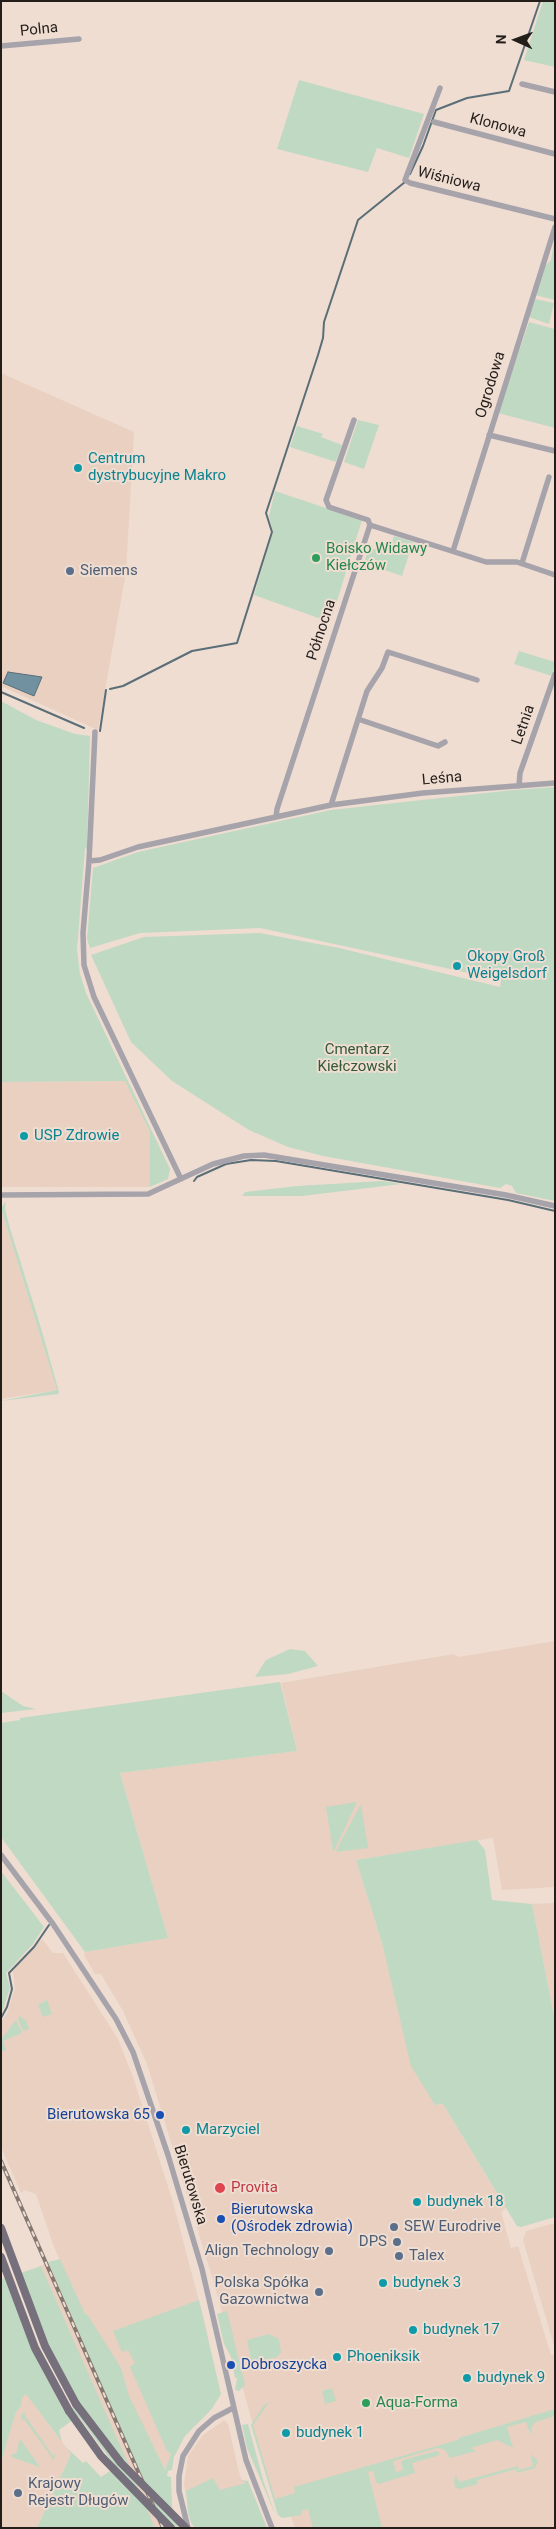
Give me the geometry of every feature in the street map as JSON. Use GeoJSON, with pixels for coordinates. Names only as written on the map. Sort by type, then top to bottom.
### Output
{"type":"FeatureCollection","features":[{"type":"Feature","properties":{"kind":"main road"},"geometry":{"type":"LineString","coordinates":[[1,2228],[46,2346],[76,2404],[121,2463],[187,2528]]}},
{"type":"Feature","properties":{"kind":"main road"},"geometry":{"type":"LineString","coordinates":[[1,2257],[35,2348],[68,2412],[110,2466],[171,2528]]}},
{"type":"Feature","properties":{"kind":"street","name":"Polna"},"geometry":{"type":"LineString","coordinates":[[1,46],[79,39]]}},
{"type":"Feature","properties":{"kind":"street"},"geometry":{"type":"LineString","coordinates":[[522,84],[555,92]]}},
{"type":"Feature","properties":{"kind":"street","name":"Wiśniowa"},"geometry":{"type":"LineString","coordinates":[[440,88],[404,175],[404,180],[555,219]]}},
{"type":"Feature","properties":{"kind":"street","name":"Klonowa"},"geometry":{"type":"LineString","coordinates":[[434,122],[555,154]]}},
{"type":"Feature","properties":{"kind":"street","name":"Ogrodowa"},"geometry":{"type":"LineString","coordinates":[[453,551],[555,227]]}},
{"type":"Feature","properties":{"kind":"street"},"geometry":{"type":"LineString","coordinates":[[354,420],[326,500],[330,507],[368,520],[370,525],[486,562],[522,563],[555,575]]}},
{"type":"Feature","properties":{"kind":"street"},"geometry":{"type":"LineString","coordinates":[[489,434],[555,451]]}},
{"type":"Feature","properties":{"kind":"street"},"geometry":{"type":"LineString","coordinates":[[522,563],[549,477]]}},
{"type":"Feature","properties":{"kind":"street","name":"Północna"},"geometry":{"type":"LineString","coordinates":[[276,817],[370,525]]}},
{"type":"Feature","properties":{"kind":"street"},"geometry":{"type":"LineString","coordinates":[[331,805],[331,800],[367,692],[382,668],[388,652],[477,680]]}},
{"type":"Feature","properties":{"kind":"street","name":"Letnia"},"geometry":{"type":"LineString","coordinates":[[519,786],[520,773],[555,674]]}},
{"type":"Feature","properties":{"kind":"street"},"geometry":{"type":"LineString","coordinates":[[358,719],[438,746],[445,742]]}},
{"type":"Feature","properties":{"kind":"street"},"geometry":{"type":"LineString","coordinates":[[95,732],[90,861],[83,946],[88,980],[181,1179]]}},
{"type":"Feature","properties":{"kind":"street","name":"Leśna"},"geometry":{"type":"LineString","coordinates":[[90,861],[100,860],[138,847],[331,805],[424,793],[555,783]]}},
{"type":"Feature","properties":{"kind":"street"},"geometry":{"type":"LineString","coordinates":[[1,1195],[142,1194],[157,1191],[230,1158],[271,1155],[506,1195],[555,1206]]}},
{"type":"Feature","properties":{"kind":"street","name":"Bierutowska"},"geometry":{"type":"LineString","coordinates":[[1,1855],[53,1924],[116,2019],[133,2052],[168,2156],[202,2269],[233,2408],[251,2474],[272,2528]]}},
{"type":"Feature","properties":{"kind":"street"},"geometry":{"type":"LineString","coordinates":[[187,2528],[181,2504],[179,2484],[183,2456],[199,2431],[214,2418],[233,2408]]}},
{"type":"Feature","properties":{"kind":"shaded area"},"geometry":{"type":"Polygon","coordinates":[[[1,373],[134,432],[126,572],[98,730],[1,686],[1,373]]]}},
{"type":"Feature","properties":{"kind":"shaded area"},"geometry":{"type":"Polygon","coordinates":[[[125,1081],[150,1132],[150,1187],[1,1187],[1,1082],[125,1081]]]}},
{"type":"Feature","properties":{"kind":"shaded area"},"geometry":{"type":"Polygon","coordinates":[[[1,1208],[57,1390],[1,1399],[1,1208]]]}},
{"type":"Feature","properties":{"kind":"shaded area"},"geometry":{"type":"Polygon","coordinates":[[[555,1641],[555,1887],[502,1890],[493,1838],[356,1860],[382,1943],[406,2040],[435,2105],[443,2104],[506,2208],[501,2212],[511,2248],[518,2246],[551,2355],[555,2355],[555,2528],[295,2528],[284,2497],[274,2499],[272,2494],[213,2280],[147,2064],[123,2011],[101,1974],[95,1974],[84,1955],[85,1952],[168,1938],[120,1773],[297,1751],[281,1683],[454,1654],[459,1657],[555,1641]]]}},
{"type":"Feature","properties":{"kind":"shaded area"},"geometry":{"type":"Polygon","coordinates":[[[555,1903],[555,2021],[532,1904],[555,1903]]]}},
{"type":"Feature","properties":{"kind":"shaded area","name":"Align Technology"},"geometry":{"type":"Polygon","coordinates":[[[42,1939],[53,1953],[63,1953],[118,2039],[133,2077],[173,2202],[206,2328],[214,2375],[175,2444],[165,2470],[123,2399],[54,2247],[36,2194],[24,2190],[21,2193],[1,2147],[1,2022],[7,2014],[15,1988],[13,1971],[42,1939]]]}},
{"type":"Feature","properties":{"kind":"shaded area"},"geometry":{"type":"Polygon","coordinates":[[[555,2223],[555,2349],[523,2240],[526,2231],[555,2223]]]}},
{"type":"Feature","properties":{"kind":"shaded area"},"geometry":{"type":"Polygon","coordinates":[[[48,2262],[164,2528],[155,2528],[41,2266],[48,2262]]]}},
{"type":"Feature","properties":{"kind":"shaded area"},"geometry":{"type":"Polygon","coordinates":[[[25,2381],[39,2411],[71,2454],[37,2528],[1,2528],[1,2462],[25,2381]]]}},
{"type":"Feature","properties":{"kind":"shaded area"},"geometry":{"type":"Polygon","coordinates":[[[224,2420],[228,2424],[240,2476],[246,2483],[264,2528],[194,2528],[191,2520],[184,2485],[188,2456],[203,2435],[224,2420]]]}},
{"type":"Feature","properties":{"kind":"green space"},"geometry":{"type":"Polygon","coordinates":[[[543,1],[555,1],[555,67],[524,60],[543,1]]]}},
{"type":"Feature","properties":{"kind":"green space"},"geometry":{"type":"Polygon","coordinates":[[[299,80],[424,114],[409,158],[377,148],[368,172],[277,149],[299,80]]]}},
{"type":"Feature","properties":{"kind":"green space"},"geometry":{"type":"Polygon","coordinates":[[[555,235],[555,300],[535,295],[544,267],[551,260],[555,235]]]}},
{"type":"Feature","properties":{"kind":"green space"},"geometry":{"type":"Polygon","coordinates":[[[535,299],[554,303],[549,324],[529,317],[535,299]]]}},
{"type":"Feature","properties":{"kind":"green space"},"geometry":{"type":"Polygon","coordinates":[[[529,322],[555,329],[555,428],[498,413],[529,322]]]}},
{"type":"Feature","properties":{"kind":"green space"},"geometry":{"type":"Polygon","coordinates":[[[358,420],[379,425],[364,469],[344,462],[358,420]]]}},
{"type":"Feature","properties":{"kind":"green space"},"geometry":{"type":"Polygon","coordinates":[[[297,426],[323,434],[321,437],[342,445],[336,462],[290,447],[297,426]]]}},
{"type":"Feature","properties":{"kind":"green space"},"geometry":{"type":"Polygon","coordinates":[[[275,491],[362,520],[333,614],[324,620],[254,595],[273,532],[269,516],[275,491]]]}},
{"type":"Feature","properties":{"kind":"green space"},"geometry":{"type":"Polygon","coordinates":[[[394,536],[413,542],[402,576],[364,563],[369,547],[388,554],[394,536]]]}},
{"type":"Feature","properties":{"kind":"green space"},"geometry":{"type":"Polygon","coordinates":[[[519,651],[555,662],[552,676],[514,664],[519,651]]]}},
{"type":"Feature","properties":{"kind":"green space"},"geometry":{"type":"Polygon","coordinates":[[[1,701],[36,720],[75,734],[90,736],[87,849],[85,848],[77,950],[80,974],[86,993],[170,1169],[168,1179],[150,1187],[150,1132],[125,1081],[1,1082],[1,701]]]}},
{"type":"Feature","properties":{"kind":"green space","name":"Cmentarz Kiełczowski"},"geometry":{"type":"Polygon","coordinates":[[[555,787],[555,1201],[516,1193],[512,1186],[506,1184],[500,1188],[323,1156],[288,1147],[249,1130],[172,1081],[131,1042],[91,955],[144,937],[260,933],[339,948],[500,987],[501,980],[260,928],[140,933],[90,948],[87,939],[93,868],[138,852],[331,810],[555,787]]]}},
{"type":"Feature","properties":{"kind":"green space"},"geometry":{"type":"Polygon","coordinates":[[[382,1181],[401,1184],[302,1196],[242,1196],[245,1192],[297,1186],[382,1181]]]}},
{"type":"Feature","properties":{"kind":"green space"},"geometry":{"type":"Polygon","coordinates":[[[6,1201],[5,1208],[9,1225],[59,1392],[58,1394],[1,1401],[57,1390],[1,1208],[6,1201]]]}},
{"type":"Feature","properties":{"kind":"green space"},"geometry":{"type":"Polygon","coordinates":[[[290,1649],[305,1651],[318,1666],[288,1674],[255,1677],[266,1660],[290,1649]]]}},
{"type":"Feature","properties":{"kind":"green space"},"geometry":{"type":"Polygon","coordinates":[[[280,1682],[297,1751],[120,1773],[168,1938],[85,1952],[1,1837],[1,1723],[20,1720],[20,1718],[280,1682]]]}},
{"type":"Feature","properties":{"kind":"green space"},"geometry":{"type":"Polygon","coordinates":[[[1,1691],[23,1706],[36,1709],[1,1713],[1,1691]]]}},
{"type":"Feature","properties":{"kind":"green space"},"geometry":{"type":"Polygon","coordinates":[[[357,1802],[334,1851],[333,1851],[326,1807],[357,1802]]]}},
{"type":"Feature","properties":{"kind":"green space"},"geometry":{"type":"Polygon","coordinates":[[[361,1804],[368,1848],[336,1852],[340,1843],[361,1804]]]}},
{"type":"Feature","properties":{"kind":"green space"},"geometry":{"type":"Polygon","coordinates":[[[477,1840],[485,1850],[492,1900],[532,1904],[555,2021],[555,2217],[521,2227],[517,2226],[443,2104],[435,2105],[411,2066],[382,1943],[356,1860],[477,1840]]]}},
{"type":"Feature","properties":{"kind":"green space"},"geometry":{"type":"Polygon","coordinates":[[[1,1871],[44,1927],[33,1944],[6,1973],[10,1988],[1,2015],[1,1871]]]}},
{"type":"Feature","properties":{"kind":"green space"},"geometry":{"type":"Polygon","coordinates":[[[47,2000],[52,2014],[43,2017],[38,2005],[47,2000]]]}},
{"type":"Feature","properties":{"kind":"green space"},"geometry":{"type":"Polygon","coordinates":[[[20,2016],[26,2021],[29,2029],[23,2031],[18,2019],[20,2016]]]}},
{"type":"Feature","properties":{"kind":"green space"},"geometry":{"type":"Polygon","coordinates":[[[16,2020],[22,2033],[3,2041],[6,2050],[1,2052],[2,2038],[16,2020]]]}},
{"type":"Feature","properties":{"kind":"green space"},"geometry":{"type":"Polygon","coordinates":[[[60,2259],[85,2314],[87,2314],[121,2368],[129,2396],[165,2470],[171,2454],[167,2451],[130,2367],[135,2363],[128,2350],[122,2352],[113,2331],[199,2300],[221,2394],[211,2410],[185,2436],[174,2457],[172,2470],[168,2471],[167,2476],[171,2477],[172,2506],[178,2528],[164,2528],[48,2262],[60,2259]]]}},
{"type":"Feature","properties":{"kind":"green space"},"geometry":{"type":"Polygon","coordinates":[[[41,2266],[155,2528],[37,2528],[71,2454],[66,2447],[83,2463],[86,2461],[101,2477],[116,2467],[78,2416],[59,2430],[62,2442],[26,2394],[22,2398],[21,2406],[16,2412],[1,2462],[1,2280],[5,2277],[39,2364],[66,2414],[79,2401],[49,2346],[21,2273],[41,2266]]]}},
{"type":"Feature","properties":{"kind":"green space"},"geometry":{"type":"Polygon","coordinates":[[[227,2311],[245,2385],[239,2391],[235,2390],[237,2378],[235,2378],[231,2357],[224,2344],[217,2314],[227,2311]]]}},
{"type":"Feature","properties":{"kind":"green space"},"geometry":{"type":"Polygon","coordinates":[[[269,2334],[279,2339],[281,2352],[277,2357],[254,2363],[251,2360],[247,2340],[269,2334]]]}},
{"type":"Feature","properties":{"kind":"green space"},"geometry":{"type":"Polygon","coordinates":[[[332,2388],[336,2401],[325,2404],[322,2391],[332,2388]]]}},
{"type":"Feature","properties":{"kind":"green space"},"geometry":{"type":"Polygon","coordinates":[[[269,2402],[253,2425],[275,2499],[295,2493],[294,2487],[458,2440],[459,2438],[555,2409],[555,2416],[536,2422],[532,2426],[531,2435],[526,2422],[507,2427],[513,2448],[497,2440],[471,2448],[476,2451],[450,2458],[444,2449],[437,2448],[393,2461],[396,2472],[403,2470],[401,2462],[403,2460],[437,2451],[440,2455],[412,2463],[415,2473],[379,2484],[376,2482],[373,2471],[368,2472],[382,2528],[313,2528],[308,2509],[302,2511],[301,2515],[282,2518],[278,2515],[251,2425],[264,2405],[269,2402]]]}},
{"type":"Feature","properties":{"kind":"green space"},"geometry":{"type":"Polygon","coordinates":[[[27,2411],[24,2414],[53,2456],[56,2454],[52,2463],[53,2459],[24,2419],[21,2421],[22,2413],[27,2411]]]}},
{"type":"Feature","properties":{"kind":"green space"},"geometry":{"type":"Polygon","coordinates":[[[248,2424],[264,2483],[276,2516],[247,2448],[242,2425],[248,2424]]]}},
{"type":"Feature","properties":{"kind":"green space"},"geometry":{"type":"Polygon","coordinates":[[[20,2439],[40,2467],[12,2457],[11,2454],[16,2454],[20,2439]]]}},
{"type":"Feature","properties":{"kind":"green space"},"geometry":{"type":"Polygon","coordinates":[[[531,2454],[538,2461],[535,2468],[517,2473],[516,2469],[477,2480],[478,2484],[459,2489],[455,2487],[454,2480],[456,2475],[459,2482],[518,2466],[519,2470],[533,2466],[531,2454]]]}},
{"type":"Feature","properties":{"kind":"green space"},"geometry":{"type":"Polygon","coordinates":[[[213,2478],[220,2490],[246,2483],[242,2480],[248,2481],[267,2528],[196,2528],[191,2523],[188,2512],[186,2491],[213,2478]]]}},
{"type":"Feature","properties":{"kind":"water"},"geometry":{"type":"Polygon","coordinates":[[[8,672],[42,677],[34,696],[3,683],[8,672]]]}},
{"type":"Feature","properties":{"kind":"waterway"},"geometry":{"type":"LineString","coordinates":[[410,174],[423,146],[436,110],[467,98],[509,91],[540,1]]}},
{"type":"Feature","properties":{"kind":"waterway"},"geometry":{"type":"LineString","coordinates":[[110,689],[123,686],[192,651],[237,643],[272,532],[266,513],[318,355],[323,338],[324,322],[358,220],[405,182]]}},
{"type":"Feature","properties":{"kind":"waterway"},"geometry":{"type":"LineString","coordinates":[[100,731],[106,690]]}},
{"type":"Feature","properties":{"kind":"waterway"},"geometry":{"type":"LineString","coordinates":[[1,692],[84,728]]}},
{"type":"Feature","properties":{"kind":"waterway"},"geometry":{"type":"LineString","coordinates":[[194,1181],[197,1177],[226,1164],[251,1160],[276,1161],[508,1200],[555,1211]]}},
{"type":"Feature","properties":{"kind":"waterway"},"geometry":{"type":"LineString","coordinates":[[1,2018],[7,2007],[12,1989],[9,1973],[34,1947],[49,1925]]}},
{"type":"Feature","properties":{"kind":"railway"},"geometry":{"type":"LineString","coordinates":[[1,2161],[163,2528]]}},
{"type":"Feature","properties":{"kind":"place","name":"Centrum dystrybucyjne Makro"},"geometry":{"type":"Point","coordinates":[78,468]}},
{"type":"Feature","properties":{"kind":"place","name":"Boisko Widawy Kiełczów"},"geometry":{"type":"Point","coordinates":[316,558]}},
{"type":"Feature","properties":{"kind":"place","name":"Siemens"},"geometry":{"type":"Point","coordinates":[70,571]}},
{"type":"Feature","properties":{"kind":"place","name":"Okopy Groß Weigelsdorf"},"geometry":{"type":"Point","coordinates":[457,966]}},
{"type":"Feature","properties":{"kind":"place","name":"USP Zdrowie"},"geometry":{"type":"Point","coordinates":[24,1136]}},
{"type":"Feature","properties":{"kind":"place","name":"Bierutowska 65"},"geometry":{"type":"Point","coordinates":[160,2115]}},
{"type":"Feature","properties":{"kind":"place","name":"Marzyciel"},"geometry":{"type":"Point","coordinates":[186,2130]}},
{"type":"Feature","properties":{"kind":"place","name":"Provita"},"geometry":{"type":"Point","coordinates":[220,2188]}},
{"type":"Feature","properties":{"kind":"place","name":"budynek 18"},"geometry":{"type":"Point","coordinates":[417,2202]}},
{"type":"Feature","properties":{"kind":"place","name":"Bierutowska (Ośrodek zdrowia)"},"geometry":{"type":"Point","coordinates":[221,2219]}},
{"type":"Feature","properties":{"kind":"place","name":"SEW Eurodrive"},"geometry":{"type":"Point","coordinates":[394,2227]}},
{"type":"Feature","properties":{"kind":"place","name":"DPS"},"geometry":{"type":"Point","coordinates":[397,2242]}},
{"type":"Feature","properties":{"kind":"place","name":"Align Technology"},"geometry":{"type":"Point","coordinates":[329,2251]}},
{"type":"Feature","properties":{"kind":"place","name":"Talex"},"geometry":{"type":"Point","coordinates":[399,2256]}},
{"type":"Feature","properties":{"kind":"place","name":"budynek 3"},"geometry":{"type":"Point","coordinates":[383,2283]}},
{"type":"Feature","properties":{"kind":"place","name":"Polska Spółka Gazownictwa"},"geometry":{"type":"Point","coordinates":[319,2292]}},
{"type":"Feature","properties":{"kind":"place","name":"budynek 17"},"geometry":{"type":"Point","coordinates":[413,2330]}},
{"type":"Feature","properties":{"kind":"place","name":"Phoeniksik"},"geometry":{"type":"Point","coordinates":[337,2357]}},
{"type":"Feature","properties":{"kind":"place","name":"Dobroszycka"},"geometry":{"type":"Point","coordinates":[231,2365]}},
{"type":"Feature","properties":{"kind":"place","name":"budynek 9"},"geometry":{"type":"Point","coordinates":[467,2378]}},
{"type":"Feature","properties":{"kind":"place","name":"Aqua-Forma"},"geometry":{"type":"Point","coordinates":[366,2403]}},
{"type":"Feature","properties":{"kind":"place","name":"budynek 1"},"geometry":{"type":"Point","coordinates":[286,2433]}},
{"type":"Feature","properties":{"kind":"place","name":"Krajowy Rejestr Długów"},"geometry":{"type":"Point","coordinates":[18,2493]}}]}
